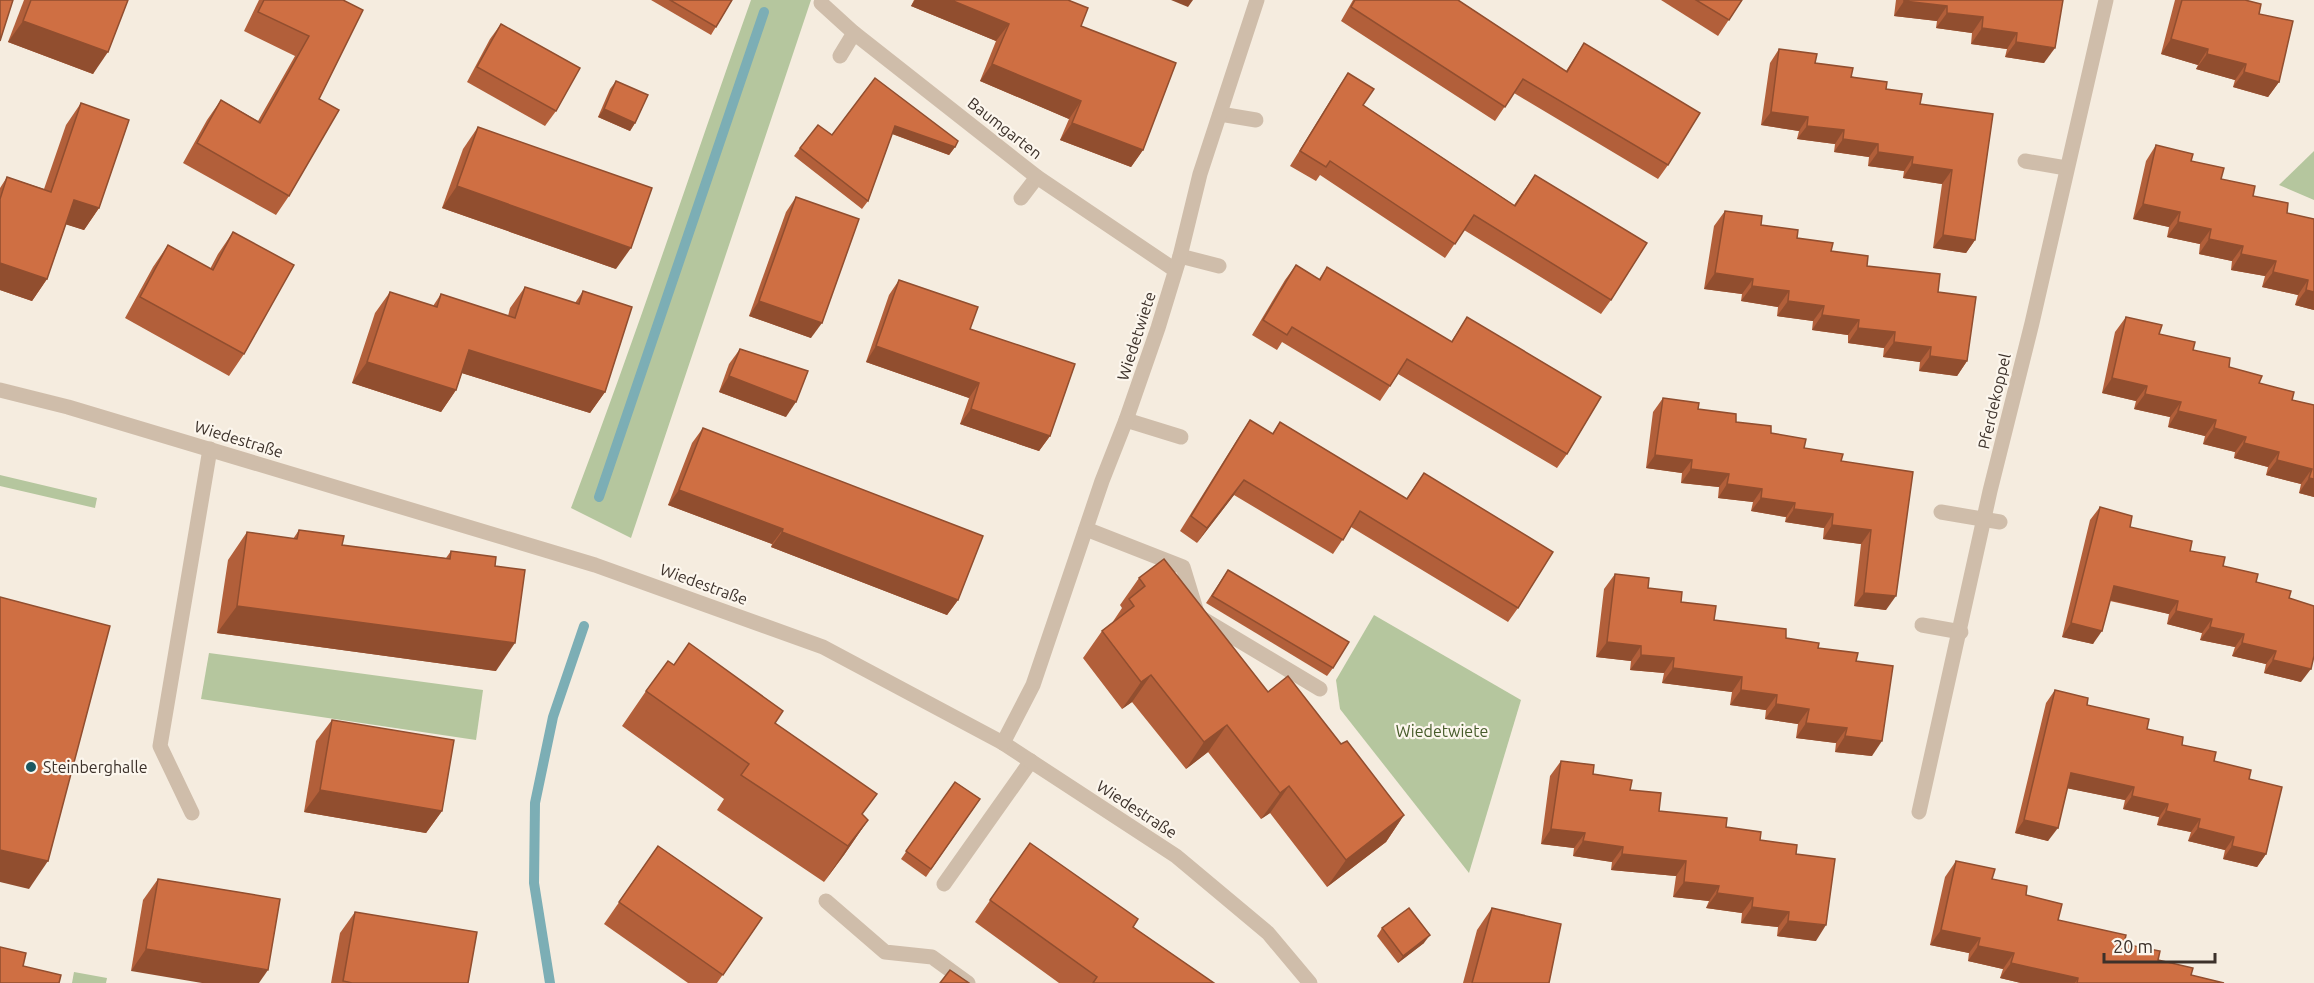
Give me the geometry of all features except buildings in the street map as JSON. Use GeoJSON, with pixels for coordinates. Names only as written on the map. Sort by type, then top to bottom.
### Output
{"type":"FeatureCollection","features":[{"type":"Feature","properties":{"kind":"street","name":"Wiedetwiete"},"geometry":{"type":"LineString","coordinates":[[1003,743],[1033,685],[1102,481],[1158,328],[1178,263],[1200,174],[1257,0]]}},
{"type":"Feature","properties":{"kind":"street","name":"Pferdekoppel"},"geometry":{"type":"LineString","coordinates":[[1919,812],[1960,632],[1992,520],[2032,323],[2106,0]]}},
{"type":"Feature","properties":{"kind":"street","name":"Baumgarten"},"geometry":{"type":"LineString","coordinates":[[821,3],[854,33],[1037,177],[1178,263],[1219,266]]}},
{"type":"Feature","properties":{"kind":"street"},"geometry":{"type":"LineString","coordinates":[[840,56],[854,33]]}},
{"type":"Feature","properties":{"kind":"street"},"geometry":{"type":"LineString","coordinates":[[1220,114],[1256,120]]}},
{"type":"Feature","properties":{"kind":"street"},"geometry":{"type":"LineString","coordinates":[[2025,161],[2066,168]]}},
{"type":"Feature","properties":{"kind":"street"},"geometry":{"type":"LineString","coordinates":[[1021,198],[1037,177]]}},
{"type":"Feature","properties":{"kind":"street","name":"Wiedestraße"},"geometry":{"type":"LineString","coordinates":[[0,390],[68,407],[595,565],[824,647],[1003,743],[1176,856],[1268,933],[1310,983]]}},
{"type":"Feature","properties":{"kind":"street"},"geometry":{"type":"LineString","coordinates":[[1126,420],[1181,437]]}},
{"type":"Feature","properties":{"kind":"street"},"geometry":{"type":"LineString","coordinates":[[192,813],[160,746],[210,449]]}},
{"type":"Feature","properties":{"kind":"street"},"geometry":{"type":"LineString","coordinates":[[1941,512],[1992,520]]}},
{"type":"Feature","properties":{"kind":"street"},"geometry":{"type":"LineString","coordinates":[[1086,529],[1183,567],[1198,616],[1320,688]]}},
{"type":"Feature","properties":{"kind":"street"},"geometry":{"type":"LineString","coordinates":[[1923,625],[1960,632]]}},
{"type":"Feature","properties":{"kind":"street"},"geometry":{"type":"LineString","coordinates":[[945,884],[1031,761]]}},
{"type":"Feature","properties":{"kind":"street"},"geometry":{"type":"LineString","coordinates":[[826,901],[885,952],[932,957],[968,983]]}},
{"type":"Feature","properties":{"kind":"green space"},"geometry":{"type":"Polygon","coordinates":[[[751,0],[811,0],[631,538],[571,508],[751,0]]]}},
{"type":"Feature","properties":{"kind":"green space"},"geometry":{"type":"Polygon","coordinates":[[[2314,151],[2314,200],[2279,185],[2314,151]]]}},
{"type":"Feature","properties":{"kind":"green space"},"geometry":{"type":"Polygon","coordinates":[[[0,475],[97,498],[95,508],[0,486],[0,475]]]}},
{"type":"Feature","properties":{"kind":"green space","name":"Wiedetwiete"},"geometry":{"type":"Polygon","coordinates":[[[1374,615],[1521,700],[1469,873],[1340,709],[1336,680],[1374,615]]]}},
{"type":"Feature","properties":{"kind":"green space"},"geometry":{"type":"Polygon","coordinates":[[[209,653],[483,690],[476,740],[201,699],[209,653]]]}},
{"type":"Feature","properties":{"kind":"green space"},"geometry":{"type":"Polygon","coordinates":[[[74,972],[107,978],[106,983],[72,983],[74,972]]]}},
{"type":"Feature","properties":{"kind":"waterway"},"geometry":{"type":"LineString","coordinates":[[599,497],[764,12]]}},
{"type":"Feature","properties":{"kind":"waterway"},"geometry":{"type":"LineString","coordinates":[[550,983],[534,883],[535,803],[553,717],[584,626]]}},
{"type":"Feature","properties":{"kind":"place","name":"Steinberghalle"},"geometry":{"type":"Point","coordinates":[31,767]}}]}
